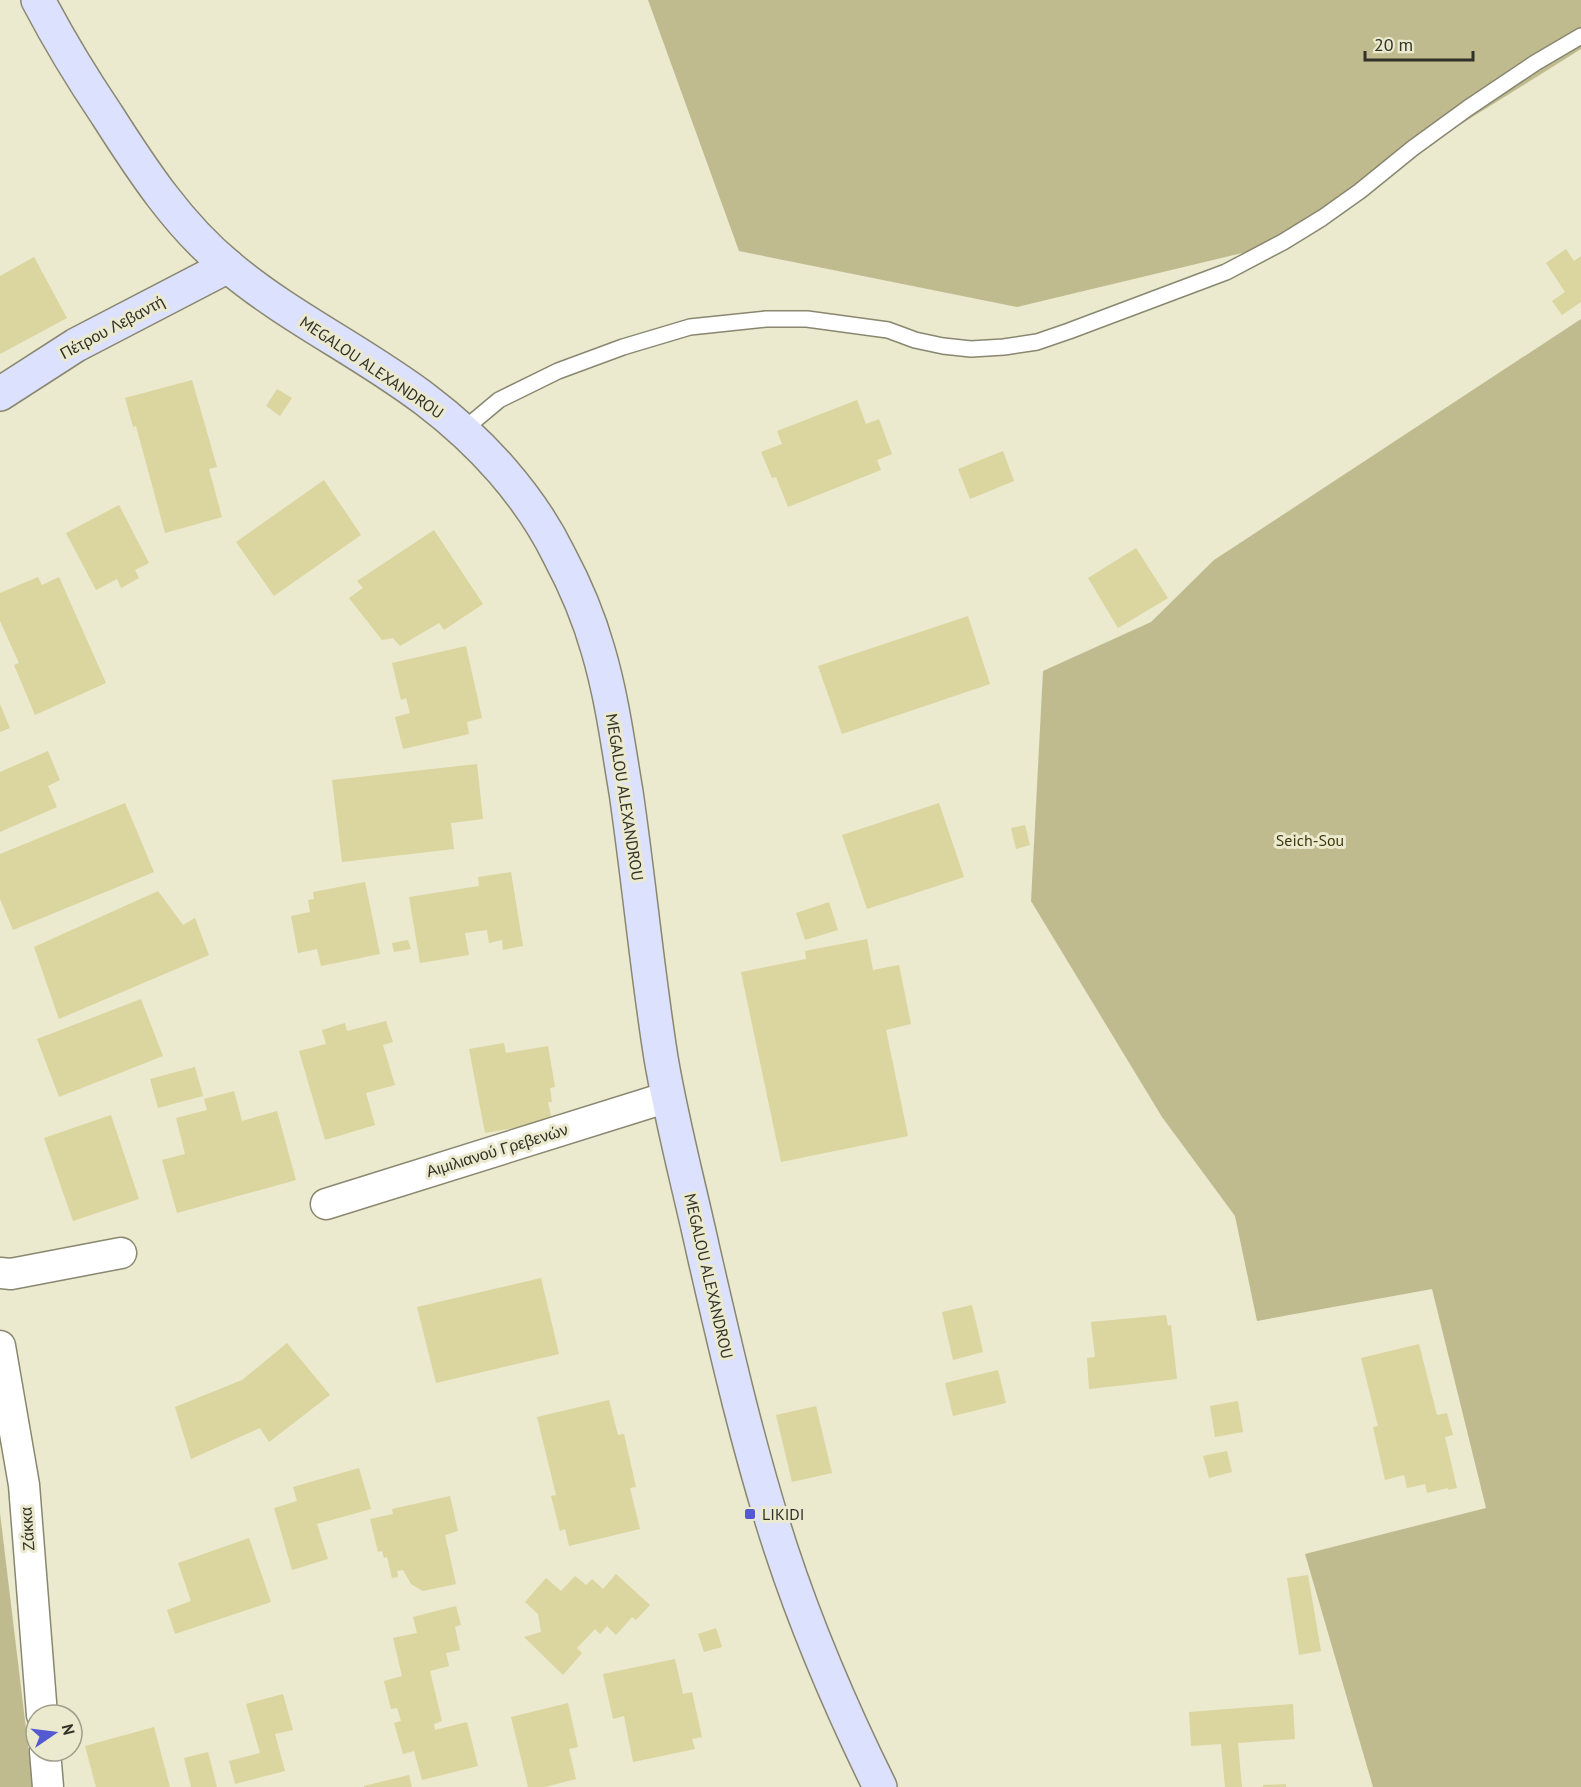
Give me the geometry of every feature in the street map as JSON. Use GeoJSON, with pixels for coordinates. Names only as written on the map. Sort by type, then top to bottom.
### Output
{"type":"FeatureCollection","features":[{"type":"Feature","properties":{"kind":"main road","name":"MEGALOU ALEXANDROU"},"geometry":{"type":"LineString","coordinates":[[38,0],[87,85],[150,179],[177,216],[201,243],[293,314],[424,398],[462,431],[519,491],[546,531],[571,581],[599,651],[614,716],[668,1097],[726,1352],[780,1546],[822,1660],[880,1787]]}},
{"type":"Feature","properties":{"kind":"main road","name":"Πέτρου Λεβαντή"},"geometry":{"type":"LineString","coordinates":[[0,394],[76,345],[228,266]]}},
{"type":"Feature","properties":{"kind":"street","name":"Αιμιλιανού Γρεβενών"},"geometry":{"type":"LineString","coordinates":[[326,1204],[668,1097]]}},
{"type":"Feature","properties":{"kind":"street"},"geometry":{"type":"LineString","coordinates":[[0,1274],[11,1274],[121,1253]]}},
{"type":"Feature","properties":{"kind":"street","name":"Ζάκκα"},"geometry":{"type":"LineString","coordinates":[[0,1346],[24,1485],[41,1703]]}},
{"type":"Feature","properties":{"kind":"street"},"geometry":{"type":"LineString","coordinates":[[46,1763],[48,1787]]}},
{"type":"Feature","properties":{"kind":"lane"},"geometry":{"type":"LineString","coordinates":[[462,431],[499,400],[558,371],[623,347],[690,327],[766,319],[807,319],[888,330],[915,340],[943,346],[971,348],[1004,347],[1037,342],[1069,331],[1226,272],[1283,242],[1360,191],[1468,108],[1535,63],[1581,36]]}},
{"type":"Feature","properties":{"kind":"green space"},"geometry":{"type":"Polygon","coordinates":[[[648,0],[1581,0],[1581,49],[1263,248],[1017,307],[739,251],[648,0]]]}},
{"type":"Feature","properties":{"kind":"green space","name":"Seich-Sou"},"geometry":{"type":"Polygon","coordinates":[[[1581,319],[1581,1787],[1373,1787],[1305,1554],[1486,1508],[1432,1289],[1257,1321],[1235,1216],[1162,1117],[1031,901],[1043,671],[1151,622],[1214,560],[1581,319]]]}},
{"type":"Feature","properties":{"kind":"green space"},"geometry":{"type":"Polygon","coordinates":[[[0,1513],[24,1712],[24,1763],[30,1763],[33,1787],[0,1787],[0,1513]]]}},
{"type":"Feature","properties":{"kind":"building"},"geometry":{"type":"Polygon","coordinates":[[[1566,249],[1574,261],[1581,256],[1581,302],[1562,315],[1552,301],[1565,292],[1546,263],[1566,249]]]}},
{"type":"Feature","properties":{"kind":"building"},"geometry":{"type":"Polygon","coordinates":[[[34,257],[67,318],[0,354],[0,276],[34,257]]]}},
{"type":"Feature","properties":{"kind":"building"},"geometry":{"type":"Polygon","coordinates":[[[192,380],[217,467],[209,469],[222,517],[165,533],[136,426],[133,427],[125,398],[192,380]]]}},
{"type":"Feature","properties":{"kind":"building"},"geometry":{"type":"Polygon","coordinates":[[[277,389],[292,398],[280,416],[266,406],[277,389]]]}},
{"type":"Feature","properties":{"kind":"building"},"geometry":{"type":"Polygon","coordinates":[[[857,400],[866,424],[879,419],[892,454],[877,460],[881,470],[788,507],[776,477],[772,478],[761,452],[782,444],[777,431],[857,400]]]}},
{"type":"Feature","properties":{"kind":"building"},"geometry":{"type":"Polygon","coordinates":[[[1003,451],[1014,481],[970,499],[958,469],[1003,451]]]}},
{"type":"Feature","properties":{"kind":"building"},"geometry":{"type":"Polygon","coordinates":[[[324,480],[361,535],[274,596],[236,542],[324,480]]]}},
{"type":"Feature","properties":{"kind":"building"},"geometry":{"type":"Polygon","coordinates":[[[119,505],[149,563],[135,570],[139,578],[121,588],[117,579],[96,590],[66,533],[119,505]]]}},
{"type":"Feature","properties":{"kind":"building"},"geometry":{"type":"Polygon","coordinates":[[[434,530],[483,604],[444,630],[439,623],[400,646],[393,638],[382,640],[349,598],[363,588],[357,581],[434,530]]]}},
{"type":"Feature","properties":{"kind":"building"},"geometry":{"type":"Polygon","coordinates":[[[1136,548],[1168,598],[1118,628],[1088,578],[1136,548]]]}},
{"type":"Feature","properties":{"kind":"building"},"geometry":{"type":"Polygon","coordinates":[[[38,577],[42,585],[59,577],[106,683],[35,715],[14,665],[19,663],[0,621],[0,593],[38,577]]]}},
{"type":"Feature","properties":{"kind":"building"},"geometry":{"type":"Polygon","coordinates":[[[968,616],[990,684],[842,734],[818,666],[968,616]]]}},
{"type":"Feature","properties":{"kind":"building"},"geometry":{"type":"Polygon","coordinates":[[[466,646],[482,718],[467,722],[469,734],[403,749],[395,717],[410,713],[406,698],[401,700],[392,663],[466,646]]]}},
{"type":"Feature","properties":{"kind":"building"},"geometry":{"type":"Polygon","coordinates":[[[0,704],[10,728],[0,732],[0,704]]]}},
{"type":"Feature","properties":{"kind":"building"},"geometry":{"type":"Polygon","coordinates":[[[48,751],[60,780],[48,786],[57,807],[0,832],[0,772],[48,751]]]}},
{"type":"Feature","properties":{"kind":"building"},"geometry":{"type":"Polygon","coordinates":[[[477,764],[483,819],[451,823],[454,849],[342,862],[332,780],[477,764]]]}},
{"type":"Feature","properties":{"kind":"building"},"geometry":{"type":"Polygon","coordinates":[[[125,803],[154,872],[13,930],[0,899],[0,854],[125,803]]]}},
{"type":"Feature","properties":{"kind":"building"},"geometry":{"type":"Polygon","coordinates":[[[939,803],[964,877],[867,909],[842,835],[939,803]]]}},
{"type":"Feature","properties":{"kind":"building"},"geometry":{"type":"Polygon","coordinates":[[[1025,825],[1030,845],[1016,849],[1011,828],[1025,825]]]}},
{"type":"Feature","properties":{"kind":"building"},"geometry":{"type":"Polygon","coordinates":[[[511,872],[523,946],[503,950],[502,940],[489,943],[487,930],[465,933],[469,955],[420,963],[409,897],[479,886],[478,877],[511,872]]]}},
{"type":"Feature","properties":{"kind":"building"},"geometry":{"type":"Polygon","coordinates":[[[365,882],[380,954],[321,966],[317,949],[298,953],[291,916],[310,912],[308,900],[314,899],[313,892],[365,882]]]}},
{"type":"Feature","properties":{"kind":"building"},"geometry":{"type":"Polygon","coordinates":[[[158,891],[183,925],[195,918],[209,955],[59,1019],[34,947],[158,891]]]}},
{"type":"Feature","properties":{"kind":"building"},"geometry":{"type":"Polygon","coordinates":[[[829,902],[838,930],[805,940],[796,913],[829,902]]]}},
{"type":"Feature","properties":{"kind":"building"},"geometry":{"type":"Polygon","coordinates":[[[867,939],[873,970],[899,965],[911,1024],[886,1030],[908,1136],[781,1162],[741,972],[806,959],[805,951],[867,939]]]}},
{"type":"Feature","properties":{"kind":"building"},"geometry":{"type":"Polygon","coordinates":[[[408,940],[411,949],[394,952],[392,943],[408,940]]]}},
{"type":"Feature","properties":{"kind":"building"},"geometry":{"type":"Polygon","coordinates":[[[141,999],[163,1056],[59,1097],[37,1039],[141,999]]]}},
{"type":"Feature","properties":{"kind":"building"},"geometry":{"type":"Polygon","coordinates":[[[386,1021],[393,1042],[383,1045],[395,1085],[366,1093],[375,1125],[325,1140],[299,1051],[326,1044],[322,1030],[345,1023],[347,1031],[386,1021]]]}},
{"type":"Feature","properties":{"kind":"building"},"geometry":{"type":"Polygon","coordinates":[[[504,1043],[506,1053],[548,1046],[555,1087],[550,1088],[552,1102],[548,1102],[552,1121],[485,1133],[469,1049],[504,1043]]]}},
{"type":"Feature","properties":{"kind":"building"},"geometry":{"type":"Polygon","coordinates":[[[195,1067],[203,1096],[158,1108],[150,1079],[195,1067]]]}},
{"type":"Feature","properties":{"kind":"building"},"geometry":{"type":"Polygon","coordinates":[[[234,1091],[242,1121],[277,1111],[296,1180],[177,1213],[162,1160],[185,1154],[176,1118],[207,1110],[204,1099],[234,1091]]]}},
{"type":"Feature","properties":{"kind":"building"},"geometry":{"type":"Polygon","coordinates":[[[111,1115],[139,1199],[73,1221],[44,1138],[111,1115]]]}},
{"type":"Feature","properties":{"kind":"building"},"geometry":{"type":"Polygon","coordinates":[[[541,1278],[559,1354],[436,1383],[417,1307],[541,1278]]]}},
{"type":"Feature","properties":{"kind":"building"},"geometry":{"type":"Polygon","coordinates":[[[972,1305],[983,1352],[953,1360],[942,1312],[972,1305]]]}},
{"type":"Feature","properties":{"kind":"building"},"geometry":{"type":"Polygon","coordinates":[[[1166,1315],[1168,1326],[1171,1325],[1177,1379],[1089,1389],[1087,1358],[1095,1357],[1091,1322],[1166,1315]]]}},
{"type":"Feature","properties":{"kind":"building"},"geometry":{"type":"Polygon","coordinates":[[[287,1343],[330,1395],[269,1442],[260,1428],[191,1459],[175,1407],[242,1380],[287,1343]]]}},
{"type":"Feature","properties":{"kind":"building"},"geometry":{"type":"Polygon","coordinates":[[[1419,1344],[1437,1415],[1447,1413],[1453,1435],[1445,1437],[1457,1488],[1427,1493],[1425,1484],[1407,1488],[1404,1475],[1385,1480],[1373,1427],[1378,1426],[1361,1358],[1419,1344]]]}},
{"type":"Feature","properties":{"kind":"building"},"geometry":{"type":"Polygon","coordinates":[[[998,1370],[1006,1403],[953,1416],[945,1383],[998,1370]]]}},
{"type":"Feature","properties":{"kind":"building"},"geometry":{"type":"Polygon","coordinates":[[[609,1400],[618,1435],[624,1434],[636,1487],[630,1488],[640,1529],[569,1546],[565,1529],[560,1531],[551,1496],[556,1495],[537,1417],[609,1400]]]}},
{"type":"Feature","properties":{"kind":"building"},"geometry":{"type":"Polygon","coordinates":[[[1238,1401],[1243,1432],[1215,1437],[1210,1406],[1238,1401]]]}},
{"type":"Feature","properties":{"kind":"building"},"geometry":{"type":"Polygon","coordinates":[[[816,1406],[832,1473],[792,1482],[776,1415],[816,1406]]]}},
{"type":"Feature","properties":{"kind":"building"},"geometry":{"type":"Polygon","coordinates":[[[1227,1451],[1232,1472],[1209,1478],[1203,1456],[1227,1451]]]}},
{"type":"Feature","properties":{"kind":"building"},"geometry":{"type":"Polygon","coordinates":[[[359,1468],[371,1509],[317,1524],[328,1559],[292,1570],[274,1508],[297,1501],[293,1487],[359,1468]]]}},
{"type":"Feature","properties":{"kind":"building"},"geometry":{"type":"Polygon","coordinates":[[[450,1496],[458,1531],[445,1535],[456,1584],[423,1591],[411,1584],[403,1570],[397,1571],[398,1577],[392,1578],[387,1557],[384,1558],[382,1551],[378,1552],[370,1519],[393,1514],[392,1509],[450,1496]]]}},
{"type":"Feature","properties":{"kind":"building"},"geometry":{"type":"Polygon","coordinates":[[[249,1538],[271,1602],[175,1634],[167,1610],[191,1601],[178,1563],[249,1538]]]}},
{"type":"Feature","properties":{"kind":"building"},"geometry":{"type":"Polygon","coordinates":[[[616,1574],[650,1605],[636,1620],[632,1617],[616,1635],[607,1626],[600,1634],[595,1629],[577,1648],[582,1653],[563,1675],[524,1637],[541,1632],[538,1614],[525,1602],[546,1578],[561,1591],[575,1576],[586,1585],[592,1579],[603,1589],[616,1574]]]}},
{"type":"Feature","properties":{"kind":"building"},"geometry":{"type":"Polygon","coordinates":[[[1308,1575],[1321,1651],[1299,1655],[1287,1578],[1308,1575]]]}},
{"type":"Feature","properties":{"kind":"building"},"geometry":{"type":"Polygon","coordinates":[[[456,1606],[461,1625],[455,1627],[460,1650],[446,1653],[449,1666],[430,1671],[442,1721],[434,1724],[435,1730],[467,1722],[478,1766],[422,1780],[414,1751],[403,1754],[394,1723],[401,1721],[397,1708],[391,1709],[384,1681],[402,1676],[393,1638],[417,1633],[413,1617],[456,1606]]]}},
{"type":"Feature","properties":{"kind":"building"},"geometry":{"type":"Polygon","coordinates":[[[716,1628],[722,1647],[704,1652],[698,1634],[716,1628]]]}},
{"type":"Feature","properties":{"kind":"building"},"geometry":{"type":"Polygon","coordinates":[[[675,1659],[683,1694],[692,1692],[702,1737],[692,1739],[695,1749],[633,1762],[624,1716],[613,1719],[603,1674],[675,1659]]]}},
{"type":"Feature","properties":{"kind":"building"},"geometry":{"type":"Polygon","coordinates":[[[283,1694],[293,1730],[275,1734],[285,1771],[235,1784],[229,1761],[260,1753],[246,1704],[283,1694]]]}},
{"type":"Feature","properties":{"kind":"building"},"geometry":{"type":"Polygon","coordinates":[[[568,1703],[578,1747],[569,1749],[576,1779],[545,1787],[528,1787],[511,1717],[568,1703]]]}},
{"type":"Feature","properties":{"kind":"building"},"geometry":{"type":"Polygon","coordinates":[[[1293,1704],[1295,1739],[1238,1743],[1242,1787],[1225,1787],[1221,1744],[1191,1746],[1189,1712],[1293,1704]]]}},
{"type":"Feature","properties":{"kind":"building"},"geometry":{"type":"Polygon","coordinates":[[[154,1727],[170,1787],[96,1787],[85,1746],[154,1727]]]}},
{"type":"Feature","properties":{"kind":"building"},"geometry":{"type":"Polygon","coordinates":[[[208,1752],[217,1787],[191,1787],[184,1758],[208,1752]]]}},
{"type":"Feature","properties":{"kind":"building"},"geometry":{"type":"Polygon","coordinates":[[[409,1775],[412,1787],[364,1787],[364,1786],[409,1775]]]}},
{"type":"Feature","properties":{"kind":"building"},"geometry":{"type":"Polygon","coordinates":[[[1286,1784],[1286,1787],[1263,1787],[1263,1785],[1286,1784]]]}},
{"type":"Feature","properties":{"kind":"place","name":"LIKIDI"},"geometry":{"type":"Point","coordinates":[750,1514]}}]}
